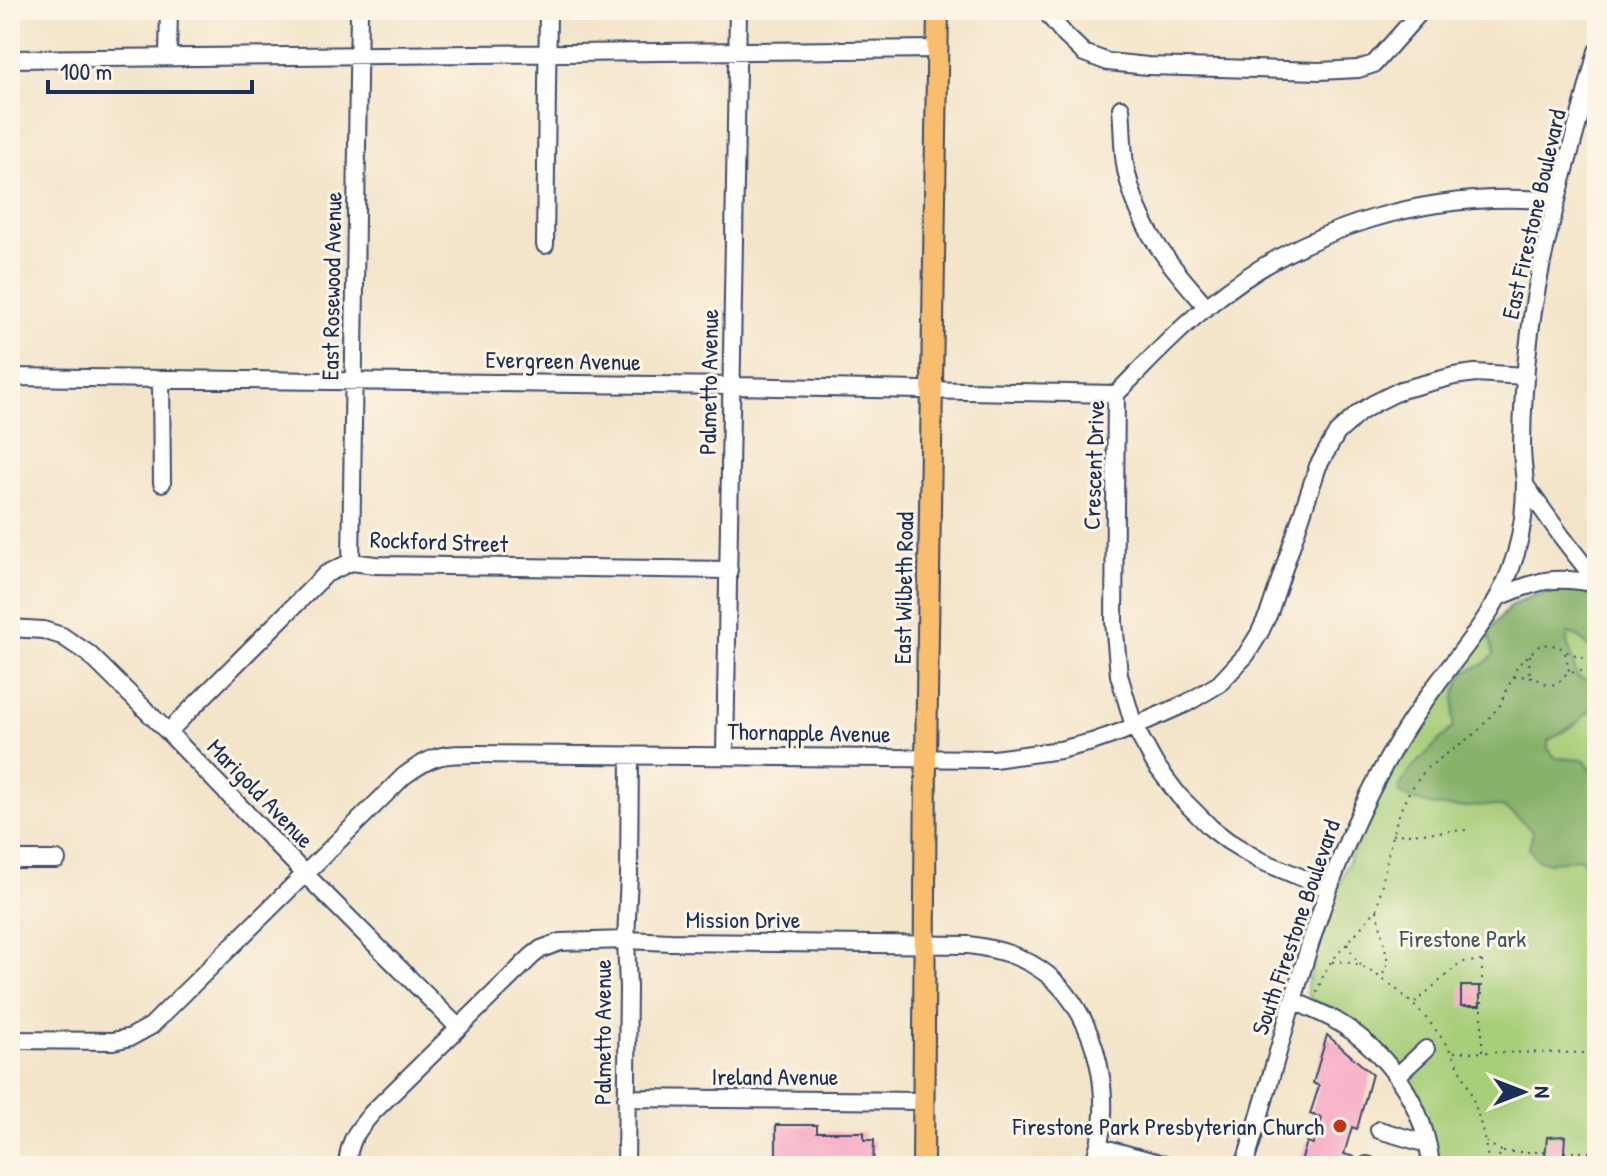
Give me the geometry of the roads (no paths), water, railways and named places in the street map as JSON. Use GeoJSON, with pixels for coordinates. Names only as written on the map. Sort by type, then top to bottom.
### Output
{"type":"FeatureCollection","features":[{"type":"Feature","properties":{"kind":"main road","name":"East Wilbeth Road"},"geometry":{"type":"LineString","coordinates":[[923,1166],[938,10]]}},
{"type":"Feature","properties":{"kind":"street"},"geometry":{"type":"LineString","coordinates":[[168,57],[169,10]]}},
{"type":"Feature","properties":{"kind":"street","name":"East Rosewood Avenue"},"geometry":{"type":"LineString","coordinates":[[351,562],[359,10]]}},
{"type":"Feature","properties":{"kind":"street"},"geometry":{"type":"LineString","coordinates":[[545,245],[548,10]]}},
{"type":"Feature","properties":{"kind":"street","name":"Palmetto Avenue"},"geometry":{"type":"LineString","coordinates":[[725,755],[738,10]]}},
{"type":"Feature","properties":{"kind":"street"},"geometry":{"type":"LineString","coordinates":[[1049,10],[1051,18],[1084,53],[1108,62],[1320,71],[1358,69],[1374,64],[1416,12]]}},
{"type":"Feature","properties":{"kind":"street"},"geometry":{"type":"LineString","coordinates":[[10,59],[937,49]]}},
{"type":"Feature","properties":{"kind":"street","name":"East Firestone Boulevard"},"geometry":{"type":"LineString","coordinates":[[1525,485],[1522,448],[1526,376],[1542,258],[1557,201],[1589,109],[1597,51]]}},
{"type":"Feature","properties":{"kind":"street"},"geometry":{"type":"LineString","coordinates":[[1121,108],[1126,169],[1143,222],[1169,265],[1206,306]]}},
{"type":"Feature","properties":{"kind":"street","name":"Crescent Drive"},"geometry":{"type":"LineString","coordinates":[[1329,889],[1259,860],[1211,828],[1179,796],[1155,764],[1134,726],[1119,675],[1114,622],[1116,394],[1206,306],[1244,277],[1329,232],[1361,220],[1414,207],[1466,200],[1530,198],[1557,201]]}},
{"type":"Feature","properties":{"kind":"street","name":"Thornapple Avenue"},"geometry":{"type":"LineString","coordinates":[[10,1040],[113,1041],[141,1033],[404,776],[432,758],[460,754],[1015,757],[1092,742],[1134,726],[1199,697],[1230,674],[1246,655],[1269,613],[1318,466],[1337,433],[1359,413],[1401,390],[1454,376],[1475,373],[1526,376]]}},
{"type":"Feature","properties":{"kind":"street","name":"Evergreen Avenue"},"geometry":{"type":"LineString","coordinates":[[10,377],[1116,394]]}},
{"type":"Feature","properties":{"kind":"street"},"geometry":{"type":"LineString","coordinates":[[161,379],[162,483]]}},
{"type":"Feature","properties":{"kind":"street"},"geometry":{"type":"LineString","coordinates":[[1525,485],[1597,583]]}},
{"type":"Feature","properties":{"kind":"street","name":"South Firestone Boulevard"},"geometry":{"type":"LineString","coordinates":[[1244,1166],[1329,889],[1357,819],[1390,756],[1499,597],[1519,543],[1525,485]]}},
{"type":"Feature","properties":{"kind":"street","name":"Rockford Street"},"geometry":{"type":"LineString","coordinates":[[168,732],[326,574],[351,562],[391,566],[729,570]]}},
{"type":"Feature","properties":{"kind":"street"},"geometry":{"type":"LineString","coordinates":[[1499,597],[1550,579],[1597,583]]}},
{"type":"Feature","properties":{"kind":"street","name":"Marigold Avenue"},"geometry":{"type":"LineString","coordinates":[[10,628],[43,630],[62,636],[80,647],[168,732],[458,1027]]}},
{"type":"Feature","properties":{"kind":"street","name":"Palmetto Avenue"},"geometry":{"type":"LineString","coordinates":[[626,1166],[630,755]]}},
{"type":"Feature","properties":{"kind":"street"},"geometry":{"type":"LineString","coordinates":[[10,860],[57,860]]}},
{"type":"Feature","properties":{"kind":"street","name":"Mission Drive"},"geometry":{"type":"LineString","coordinates":[[347,1166],[351,1141],[372,1113],[532,956],[560,942],[626,940],[969,945],[1015,955],[1047,974],[1062,989],[1088,1029],[1100,1078],[1100,1147]]}},
{"type":"Feature","properties":{"kind":"street"},"geometry":{"type":"LineString","coordinates":[[1293,1000],[1352,1032],[1373,1048],[1397,1076],[1418,1115],[1431,1166]]}},
{"type":"Feature","properties":{"kind":"street"},"geometry":{"type":"LineString","coordinates":[[1397,1076],[1426,1049]]}},
{"type":"Feature","properties":{"kind":"street","name":"Ireland Avenue"},"geometry":{"type":"LineString","coordinates":[[626,1098],[923,1101]]}},
{"type":"Feature","properties":{"kind":"street"},"geometry":{"type":"LineString","coordinates":[[1379,1130],[1427,1144]]}},
{"type":"Feature","properties":{"kind":"street"},"geometry":{"type":"LineString","coordinates":[[1092,1166],[1100,1147],[1169,1166]]}},
{"type":"Feature","properties":{"kind":"place","name":"Firestone Park Presbyterian Church"},"geometry":{"type":"Point","coordinates":[1340,1126]}},
{"type":"Feature","properties":{"kind":"park label","name":"Firestone Park"},"geometry":{"type":"Point","coordinates":[1463,938]}}]}
